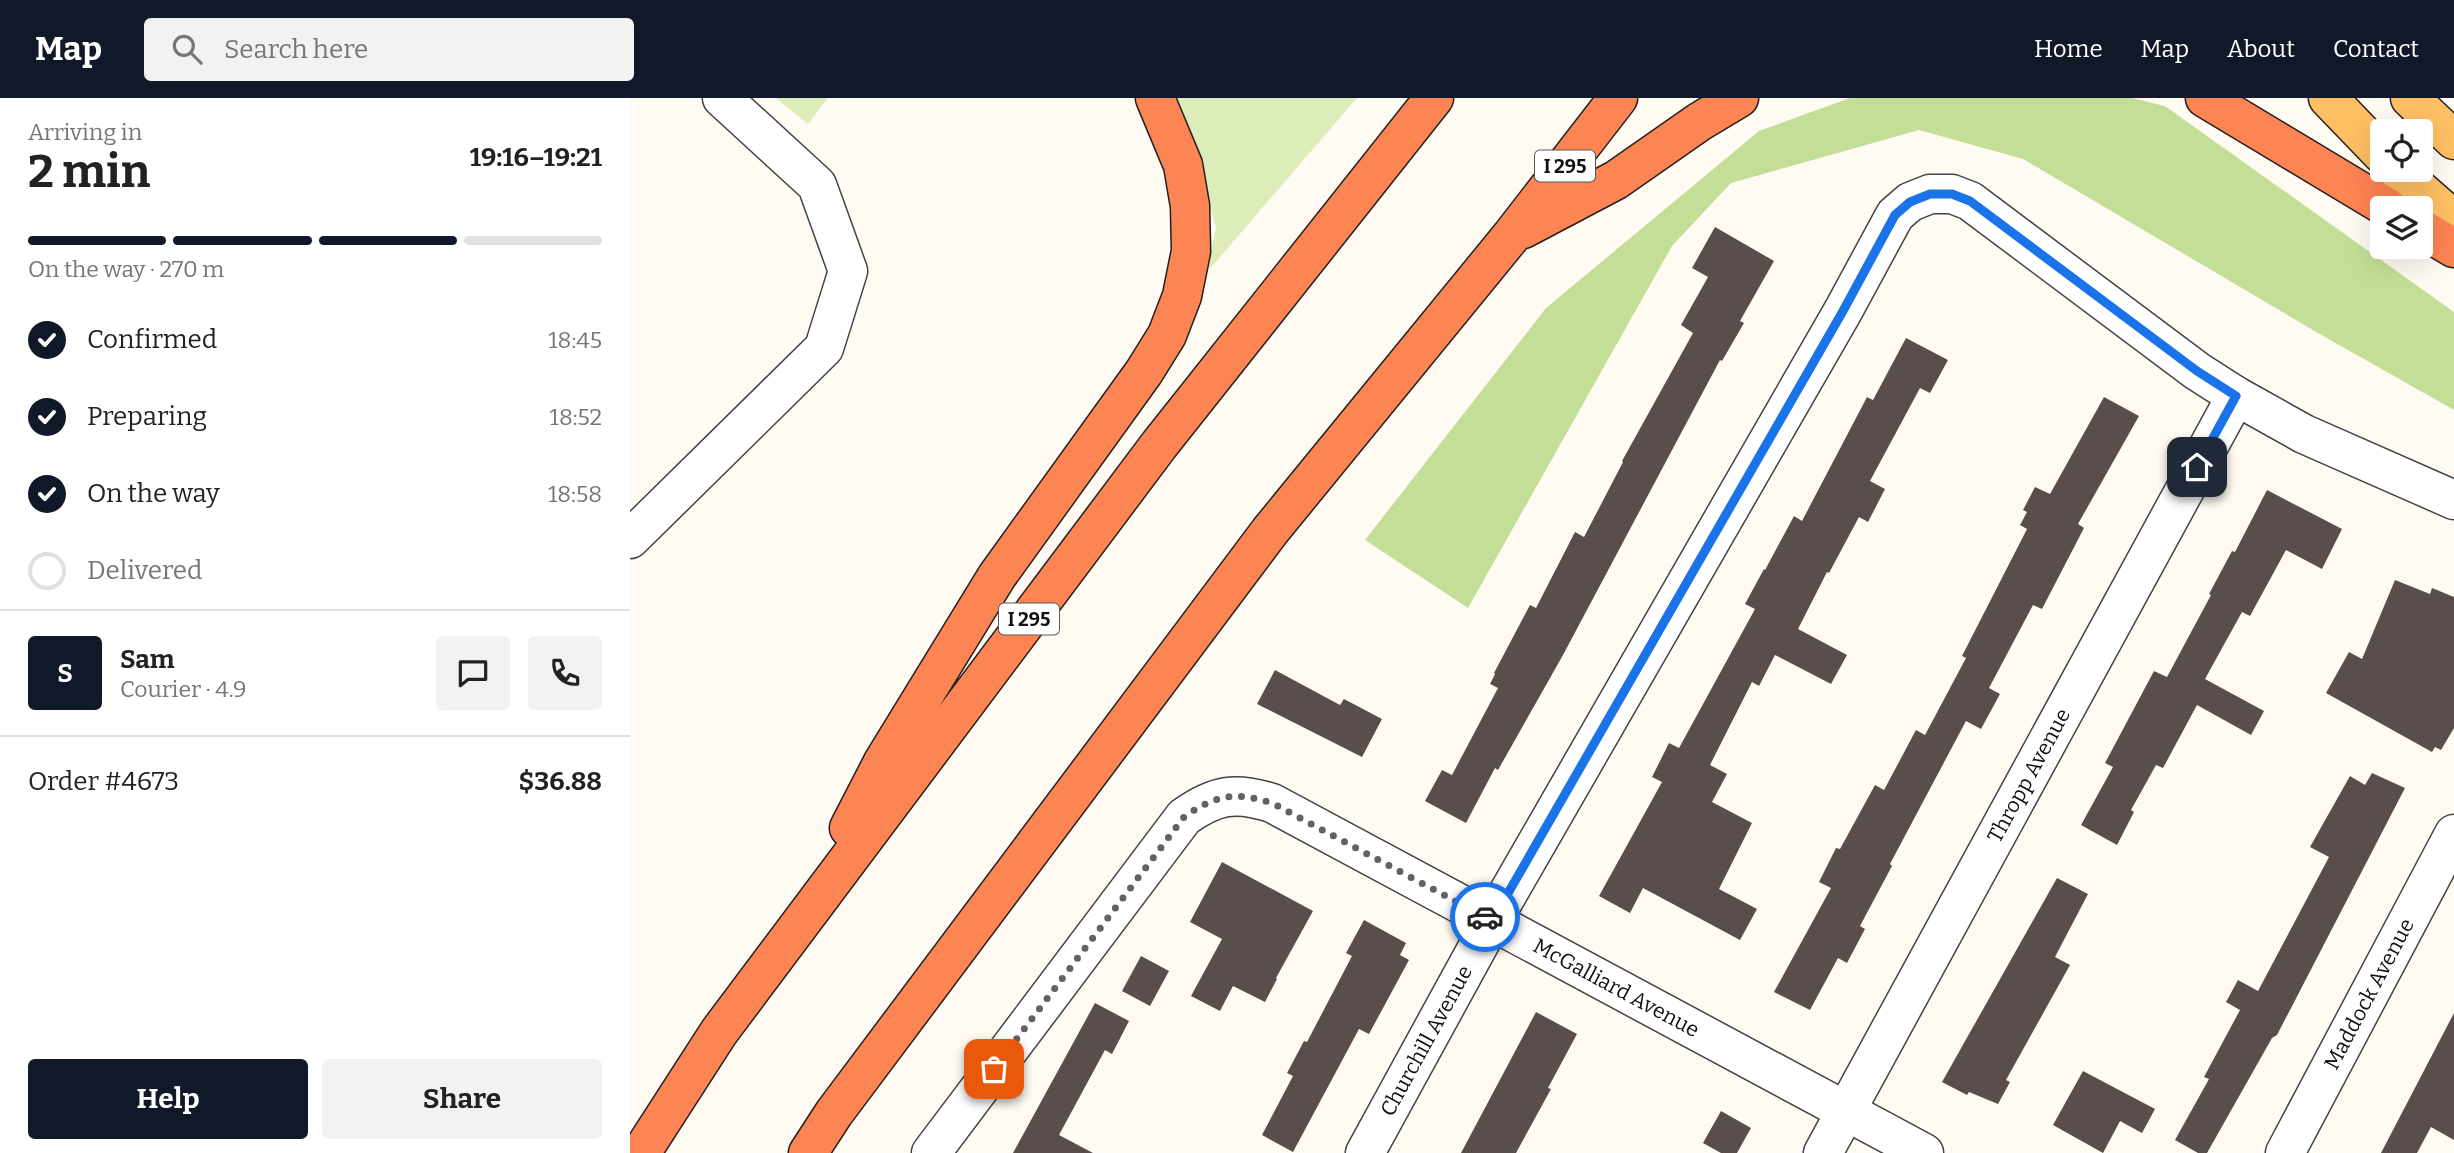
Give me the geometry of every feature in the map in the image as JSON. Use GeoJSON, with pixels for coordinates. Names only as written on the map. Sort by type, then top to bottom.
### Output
{"type":"FeatureCollection","features":[{"type":"Feature","properties":{"kind":"highway"},"geometry":{"type":"LineString","coordinates":[[796,929],[883,762],[997,576],[1144,372],[1167,335],[1182,296],[1191,251],[1190,206],[1183,165],[1155,98]]}},
{"type":"Feature","properties":{"kind":"highway","name":"I 295"},"geometry":{"type":"LineString","coordinates":[[641,1153],[719,1031],[1159,445],[1434,98]]}},
{"type":"Feature","properties":{"kind":"highway","name":"I 295"},"geometry":{"type":"LineString","coordinates":[[808,1153],[842,1102],[1270,531],[1511,235],[1618,98]]}},
{"type":"Feature","properties":{"kind":"highway"},"geometry":{"type":"LineString","coordinates":[[1511,235],[1616,180],[1699,122],[1739,98]]}},
{"type":"Feature","properties":{"kind":"highway"},"geometry":{"type":"LineString","coordinates":[[2205,98],[2370,197]]}},
{"type":"Feature","properties":{"kind":"highway"},"geometry":{"type":"LineString","coordinates":[[2433,236],[2454,248]]}},
{"type":"Feature","properties":{"kind":"main road"},"geometry":{"type":"LineString","coordinates":[[2328,98],[2370,142]]}},
{"type":"Feature","properties":{"kind":"main road"},"geometry":{"type":"LineString","coordinates":[[2410,98],[2454,140]]}},
{"type":"Feature","properties":{"kind":"main road"},"geometry":{"type":"LineString","coordinates":[[2411,182],[2454,220]]}},
{"type":"Feature","properties":{"kind":"street"},"geometry":{"type":"LineString","coordinates":[[630,539],[824,348],[848,271],[817,185],[722,98]]}},
{"type":"Feature","properties":{"kind":"street","name":"Churchill Avenue"},"geometry":{"type":"LineString","coordinates":[[1365,1153],[1492,921],[1843,311],[1895,215],[1910,202],[1930,194],[1952,194],[1970,201],[2197,371],[2236,396],[2304,434],[2454,500]]}},
{"type":"Feature","properties":{"kind":"street","name":"Thropp Avenue"},"geometry":{"type":"LineString","coordinates":[[1823,1153],[2236,396]]}},
{"type":"Feature","properties":{"kind":"street","name":"McGalliard Avenue"},"geometry":{"type":"LineString","coordinates":[[931,1153],[1184,817],[1204,803],[1224,796],[1252,797],[1272,803],[1924,1153]]}},
{"type":"Feature","properties":{"kind":"street","name":"Maddock Avenue"},"geometry":{"type":"LineString","coordinates":[[2285,1153],[2454,834]]}},
{"type":"Feature","properties":{"kind":"green space"},"geometry":{"type":"Polygon","coordinates":[[[776,98],[828,98],[808,124],[776,98]]]}},
{"type":"Feature","properties":{"kind":"green space"},"geometry":{"type":"Polygon","coordinates":[[[1175,98],[1357,98],[1208,271],[1216,227],[1175,98]]]}},
{"type":"Feature","properties":{"kind":"green space"},"geometry":{"type":"Polygon","coordinates":[[[1850,98],[2132,98],[2165,106],[2370,252],[2370,259],[2380,259],[2454,312],[2454,410],[2023,159],[1919,130],[1731,183],[1672,246],[1468,608],[1365,540],[1546,308],[1759,131],[1850,98]]]}},
{"type":"Feature","properties":{"kind":"building"},"geometry":{"type":"Polygon","coordinates":[[[1715,227],[1774,261],[1740,321],[1744,323],[1722,361],[1720,360],[1563,655],[1498,770],[1495,768],[1466,823],[1425,801],[1442,770],[1452,775],[1498,688],[1490,684],[1494,673],[1530,605],[1536,608],[1575,532],[1584,537],[1622,461],[1693,333],[1681,325],[1708,277],[1692,268],[1715,227]]]}},
{"type":"Feature","properties":{"kind":"building"},"geometry":{"type":"Polygon","coordinates":[[[1906,338],[1948,360],[1930,393],[1920,388],[1870,481],[1885,489],[1868,522],[1859,517],[1798,629],[1847,655],[1831,684],[1775,655],[1759,686],[1752,682],[1710,765],[1727,774],[1712,802],[1752,823],[1719,889],[1757,909],[1740,940],[1643,888],[1630,913],[1599,896],[1662,782],[1652,777],[1669,743],[1679,748],[1755,609],[1745,604],[1764,569],[1794,516],[1802,521],[1867,397],[1873,400],[1906,338]]]}},
{"type":"Feature","properties":{"kind":"building"},"geometry":{"type":"Polygon","coordinates":[[[2104,397],[2139,416],[2078,524],[2084,528],[2042,609],[2033,605],[1989,688],[2000,694],[1981,729],[1966,721],[1890,864],[1892,866],[1860,926],[1865,929],[1847,963],[1838,958],[1810,1010],[1774,992],[1831,888],[1819,882],[1836,848],[1840,849],[1875,785],[1884,790],[1916,730],[1925,735],[1966,658],[1962,656],[2027,529],[2020,525],[2027,512],[2023,510],[2035,487],[2050,494],[2104,397]]]}},
{"type":"Feature","properties":{"kind":"building"},"geometry":{"type":"Polygon","coordinates":[[[2267,490],[2342,529],[2322,569],[2286,550],[2250,616],[2242,612],[2205,679],[2264,711],[2251,735],[2197,705],[2163,768],[2156,765],[2131,810],[2134,812],[2117,845],[2081,825],[2113,767],[2105,763],[2154,671],[2167,677],[2211,595],[2209,594],[2232,551],[2235,552],[2267,490]]]}},
{"type":"Feature","properties":{"kind":"building"},"geometry":{"type":"Polygon","coordinates":[[[2395,580],[2430,594],[2432,588],[2454,597],[2454,728],[2441,750],[2435,747],[2432,752],[2326,693],[2349,652],[2362,659],[2395,580]]]}},
{"type":"Feature","properties":{"kind":"building"},"geometry":{"type":"Polygon","coordinates":[[[1275,670],[1340,705],[1344,699],[1382,719],[1362,757],[1257,704],[1275,670]]]}},
{"type":"Feature","properties":{"kind":"building"},"geometry":{"type":"Polygon","coordinates":[[[2372,773],[2405,788],[2277,1035],[2272,1038],[2207,1153],[2198,1153],[2175,1140],[2209,1079],[2204,1077],[2240,1010],[2226,1002],[2238,980],[2258,991],[2329,857],[2310,847],[2350,776],[2365,785],[2372,773]]]}},
{"type":"Feature","properties":{"kind":"building"},"geometry":{"type":"Polygon","coordinates":[[[1222,862],[1313,911],[1265,1002],[1233,986],[1220,1011],[1191,996],[1222,939],[1190,922],[1222,862]]]}},
{"type":"Feature","properties":{"kind":"building"},"geometry":{"type":"Polygon","coordinates":[[[2057,878],[2088,894],[2055,957],[2070,965],[2006,1080],[2010,1082],[1998,1104],[1969,1092],[1967,1095],[1942,1082],[2057,878]]]}},
{"type":"Feature","properties":{"kind":"building"},"geometry":{"type":"Polygon","coordinates":[[[1364,920],[1406,943],[1400,955],[1409,960],[1369,1034],[1359,1029],[1293,1152],[1262,1135],[1293,1076],[1287,1073],[1304,1041],[1307,1042],[1352,956],[1346,953],[1364,920]]]}},
{"type":"Feature","properties":{"kind":"building"},"geometry":{"type":"Polygon","coordinates":[[[1141,956],[1169,971],[1150,1006],[1122,991],[1141,956]]]}},
{"type":"Feature","properties":{"kind":"building"},"geometry":{"type":"Polygon","coordinates":[[[1095,1003],[1129,1021],[1112,1054],[1105,1050],[1059,1135],[1093,1153],[1013,1153],[1095,1003]]]}},
{"type":"Feature","properties":{"kind":"building"},"geometry":{"type":"Polygon","coordinates":[[[1536,1012],[1577,1034],[1548,1088],[1551,1089],[1516,1153],[1461,1153],[1536,1012]]]}},
{"type":"Feature","properties":{"kind":"building"},"geometry":{"type":"Polygon","coordinates":[[[2454,1013],[2454,1140],[2431,1127],[2417,1153],[2381,1153],[2454,1013]]]}},
{"type":"Feature","properties":{"kind":"building"},"geometry":{"type":"Polygon","coordinates":[[[2083,1071],[2155,1109],[2142,1133],[2120,1121],[2103,1153],[2053,1125],[2083,1071]]]}},
{"type":"Feature","properties":{"kind":"building"},"geometry":{"type":"Polygon","coordinates":[[[1721,1111],[1751,1128],[1737,1153],[1721,1153],[1703,1143],[1721,1111]]]}},
{"type":"Feature","properties":{"kind":"way so far"},"geometry":{"type":"LineString","coordinates":[[994,1069],[1184,817],[1204,803],[1224,796],[1252,797],[1272,803],[1485,917]]}},
{"type":"Feature","properties":{"kind":"route"},"geometry":{"type":"LineString","coordinates":[[1485,917],[1492,921],[1843,311],[1895,215],[1910,202],[1930,194],[1952,194],[1970,201],[2197,371],[2236,396],[2197,467]]}}]}
